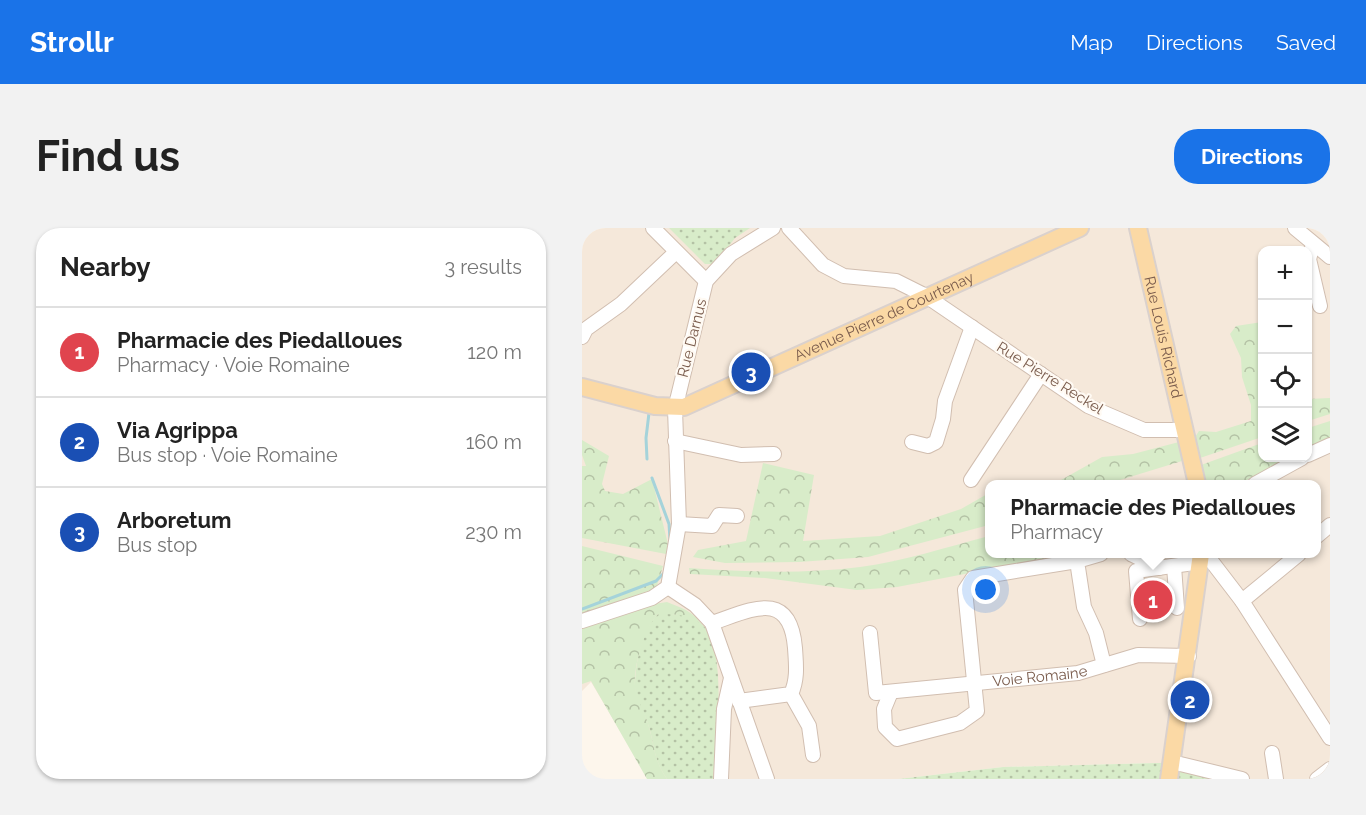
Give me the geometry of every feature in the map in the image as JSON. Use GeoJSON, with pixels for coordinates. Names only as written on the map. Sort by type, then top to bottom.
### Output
{"type":"FeatureCollection","features":[{"type":"Feature","properties":{"kind":"main road","name":"Avenue Pierre de Courtenay"},"geometry":{"type":"LineString","coordinates":[[675,409],[696,403],[735,386],[926,296],[1080,228]]}},
{"type":"Feature","properties":{"kind":"main road","name":"Rue Louis Richard"},"geometry":{"type":"LineString","coordinates":[[1138,228],[1196,480]]}},
{"type":"Feature","properties":{"kind":"main road"},"geometry":{"type":"LineString","coordinates":[[582,387],[675,409]]}},
{"type":"Feature","properties":{"kind":"main road"},"geometry":{"type":"LineString","coordinates":[[1169,779],[1203,558]]}},
{"type":"Feature","properties":{"kind":"street"},"geometry":{"type":"LineString","coordinates":[[653,228],[706,281]]}},
{"type":"Feature","properties":{"kind":"street","name":"Rue Darnus"},"geometry":{"type":"LineString","coordinates":[[669,587],[679,524],[675,409],[706,281],[731,254],[773,228]]}},
{"type":"Feature","properties":{"kind":"street","name":"Rue Pierre Reckel"},"geometry":{"type":"LineString","coordinates":[[789,228],[823,265],[844,276],[896,281],[926,296],[1088,406],[1144,430],[1184,430]]}},
{"type":"Feature","properties":{"kind":"street"},"geometry":{"type":"LineString","coordinates":[[1295,228],[1330,257]]}},
{"type":"Feature","properties":{"kind":"street"},"geometry":{"type":"LineString","coordinates":[[1313,245],[1309,259],[1320,306]]}},
{"type":"Feature","properties":{"kind":"street"},"geometry":{"type":"LineString","coordinates":[[582,337],[586,328],[621,304],[676,252]]}},
{"type":"Feature","properties":{"kind":"street"},"geometry":{"type":"LineString","coordinates":[[912,442],[928,446],[936,442],[945,400],[972,327]]}},
{"type":"Feature","properties":{"kind":"street"},"geometry":{"type":"LineString","coordinates":[[971,480],[1041,374]]}},
{"type":"Feature","properties":{"kind":"street"},"geometry":{"type":"LineString","coordinates":[[675,441],[741,455],[774,453]]}},
{"type":"Feature","properties":{"kind":"street"},"geometry":{"type":"LineString","coordinates":[[1312,453],[1330,445]]}},
{"type":"Feature","properties":{"kind":"street"},"geometry":{"type":"LineString","coordinates":[[1262,480],[1295,462]]}},
{"type":"Feature","properties":{"kind":"street"},"geometry":{"type":"LineString","coordinates":[[679,524],[712,526],[719,515],[737,516]]}},
{"type":"Feature","properties":{"kind":"street","name":"Voie Romaine"},"geometry":{"type":"LineString","coordinates":[[1087,558],[973,578],[965,590],[975,683],[977,711],[960,723],[897,739],[885,728],[884,710],[891,692],[975,683],[1078,673],[1138,655],[1189,656]]}},
{"type":"Feature","properties":{"kind":"street"},"geometry":{"type":"LineString","coordinates":[[1139,558],[1159,568]]}},
{"type":"Feature","properties":{"kind":"street"},"geometry":{"type":"LineString","coordinates":[[1140,620],[1136,571],[1174,566],[1197,558]]}},
{"type":"Feature","properties":{"kind":"street"},"geometry":{"type":"LineString","coordinates":[[1205,558],[1242,601],[1330,738]]}},
{"type":"Feature","properties":{"kind":"street"},"geometry":{"type":"LineString","coordinates":[[1242,601],[1294,558]]}},
{"type":"Feature","properties":{"kind":"street","name":"Voie Romaine"},"geometry":{"type":"LineString","coordinates":[[1077,561],[1084,608],[1096,633],[1104,665]]}},
{"type":"Feature","properties":{"kind":"street"},"geometry":{"type":"LineString","coordinates":[[1174,566],[1177,608]]}},
{"type":"Feature","properties":{"kind":"street"},"geometry":{"type":"LineString","coordinates":[[582,621],[652,598],[669,587],[695,605],[712,623],[767,779]]}},
{"type":"Feature","properties":{"kind":"street"},"geometry":{"type":"LineString","coordinates":[[712,623],[753,609],[775,609],[788,616],[793,631],[796,678],[791,694],[809,726],[813,755]]}},
{"type":"Feature","properties":{"kind":"street"},"geometry":{"type":"LineString","coordinates":[[870,633],[876,693],[891,692]]}},
{"type":"Feature","properties":{"kind":"street"},"geometry":{"type":"LineString","coordinates":[[721,779],[724,710],[731,678]]}},
{"type":"Feature","properties":{"kind":"street"},"geometry":{"type":"LineString","coordinates":[[739,702],[791,694]]}},
{"type":"Feature","properties":{"kind":"street"},"geometry":{"type":"LineString","coordinates":[[1272,753],[1276,779]]}},
{"type":"Feature","properties":{"kind":"street"},"geometry":{"type":"LineString","coordinates":[[1172,762],[1242,779]]}},
{"type":"Feature","properties":{"kind":"street"},"geometry":{"type":"LineString","coordinates":[[1317,779],[1330,769]]}},
{"type":"Feature","properties":{"kind":"shaded area"},"geometry":{"type":"Polygon","coordinates":[[[582,228],[1330,228],[1330,779],[1217,779],[1183,763],[1156,763],[1003,767],[898,779],[649,779],[591,682],[582,691],[582,228]]]}},
{"type":"Feature","properties":{"kind":"green space"},"geometry":{"type":"Polygon","coordinates":[[[669,228],[750,228],[735,238],[715,264],[705,264],[669,228]]]}},
{"type":"Feature","properties":{"kind":"green space"},"geometry":{"type":"Polygon","coordinates":[[[1258,323],[1258,438],[1200,458],[1195,437],[1199,431],[1216,432],[1251,421],[1251,405],[1242,377],[1241,358],[1230,334],[1236,326],[1258,323]]]}},
{"type":"Feature","properties":{"kind":"green space"},"geometry":{"type":"Polygon","coordinates":[[[1330,398],[1330,414],[1312,420],[1312,399],[1330,398]]]}},
{"type":"Feature","properties":{"kind":"green space"},"geometry":{"type":"Polygon","coordinates":[[[1330,421],[1330,439],[1312,447],[1312,427],[1330,421]]]}},
{"type":"Feature","properties":{"kind":"green space"},"geometry":{"type":"Polygon","coordinates":[[[582,440],[609,456],[602,484],[605,491],[623,494],[652,479],[668,544],[666,554],[582,538],[582,466],[586,466],[582,455],[582,440]]]}},
{"type":"Feature","properties":{"kind":"green space"},"geometry":{"type":"Polygon","coordinates":[[[1179,442],[1182,461],[1120,480],[1061,480],[1102,457],[1133,454],[1179,442]]]}},
{"type":"Feature","properties":{"kind":"green space"},"geometry":{"type":"Polygon","coordinates":[[[1258,444],[1258,462],[1281,462],[1247,480],[1205,480],[1201,465],[1258,444]]]}},
{"type":"Feature","properties":{"kind":"green space"},"geometry":{"type":"Polygon","coordinates":[[[763,463],[814,475],[803,541],[880,536],[961,509],[985,495],[985,526],[868,557],[799,562],[725,563],[693,557],[698,550],[746,541],[763,463]]]}},
{"type":"Feature","properties":{"kind":"green space"},"geometry":{"type":"Polygon","coordinates":[[[985,537],[985,558],[1048,558],[897,587],[857,590],[765,578],[690,574],[689,568],[774,572],[818,571],[860,567],[985,537]]]}},
{"type":"Feature","properties":{"kind":"green space"},"geometry":{"type":"Polygon","coordinates":[[[582,546],[663,566],[656,589],[582,616],[582,546]]]}},
{"type":"Feature","properties":{"kind":"green space"},"geometry":{"type":"Polygon","coordinates":[[[667,602],[691,613],[702,625],[687,617],[658,614],[648,629],[640,651],[635,674],[636,692],[648,723],[657,760],[667,779],[647,779],[591,681],[582,684],[582,629],[641,606],[667,602]]]}},
{"type":"Feature","properties":{"kind":"green space"},"geometry":{"type":"Polygon","coordinates":[[[658,614],[681,615],[695,619],[706,630],[714,647],[719,693],[713,779],[667,779],[657,760],[648,722],[635,688],[640,648],[647,629],[658,614]]]}},
{"type":"Feature","properties":{"kind":"green space"},"geometry":{"type":"Polygon","coordinates":[[[1183,763],[1217,779],[898,779],[1003,767],[1183,763]]]}},
{"type":"Feature","properties":{"kind":"waterway"},"geometry":{"type":"LineString","coordinates":[[647,459],[646,438],[649,413]]}},
{"type":"Feature","properties":{"kind":"waterway"},"geometry":{"type":"LineString","coordinates":[[652,478],[669,524],[670,540]]}},
{"type":"Feature","properties":{"kind":"waterway"},"geometry":{"type":"LineString","coordinates":[[582,609],[656,581],[664,573]]}},
{"type":"Feature","properties":{"kind":"place","name":"Arboretum"},"geometry":{"type":"Point","coordinates":[751,372]}},
{"type":"Feature","properties":{"kind":"place","name":"Pharmacie des Piedalloues"},"geometry":{"type":"Point","coordinates":[1153,600]}},
{"type":"Feature","properties":{"kind":"place","name":"Via Agrippa"},"geometry":{"type":"Point","coordinates":[1190,700]}}]}
